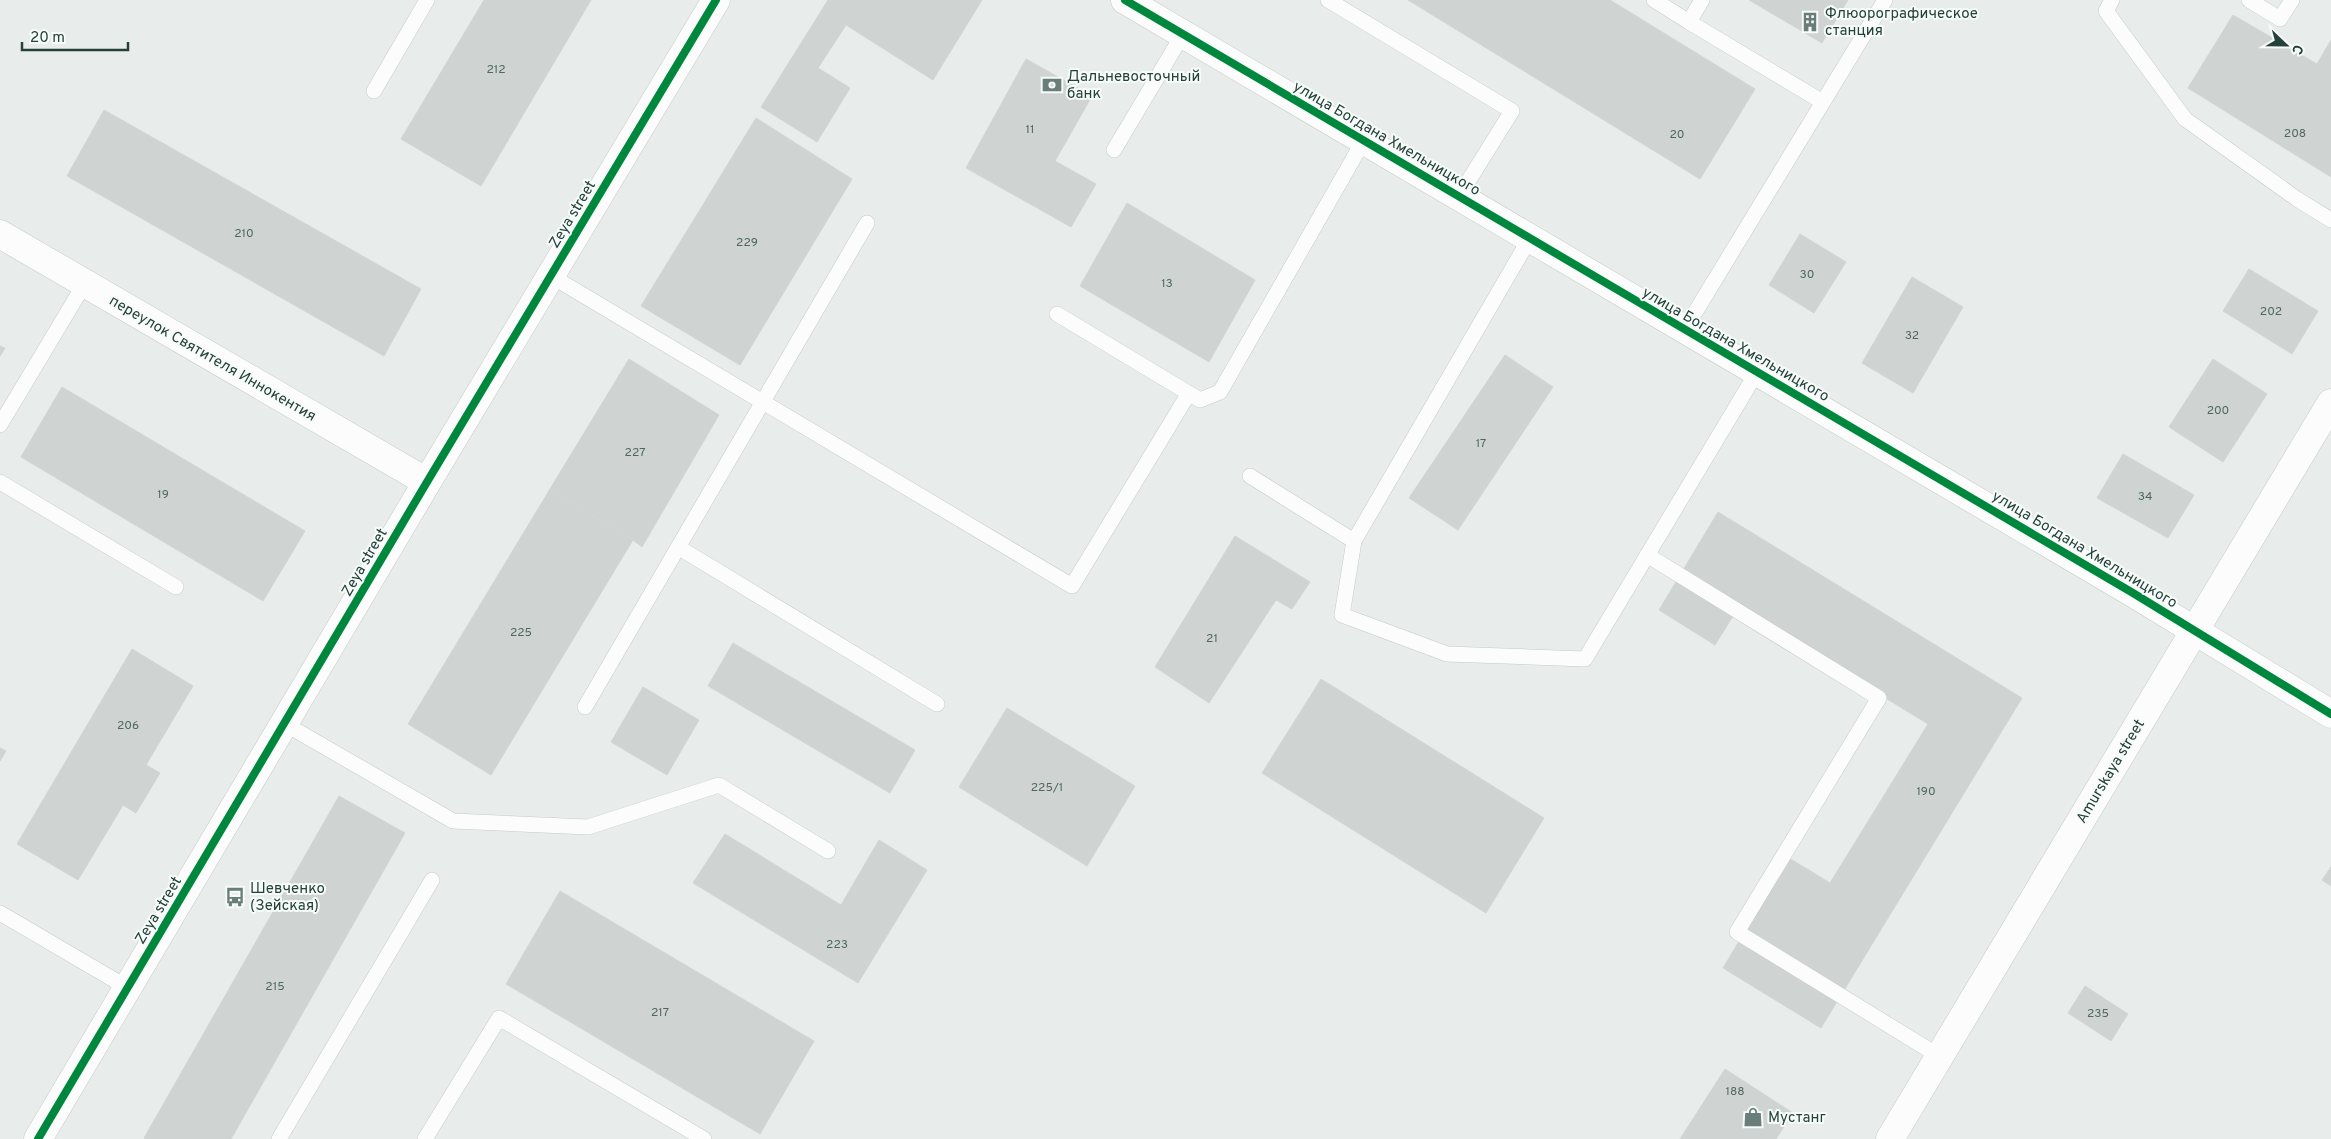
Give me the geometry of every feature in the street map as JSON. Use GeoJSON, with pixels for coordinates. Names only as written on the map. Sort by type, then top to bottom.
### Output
{"type":"FeatureCollection","features":[{"type":"Feature","properties":{"kind":"street","name":"Zeya street"},"geometry":{"type":"LineString","coordinates":[[38,1139],[427,482],[716,0]]}},
{"type":"Feature","properties":{"kind":"street","name":"улица Богдана Хмельницкого"},"geometry":{"type":"LineString","coordinates":[[1126,0],[2195,630],[2331,714]]}},
{"type":"Feature","properties":{"kind":"street","name":"переулок Святителя Иннокентия"},"geometry":{"type":"LineString","coordinates":[[0,234],[427,482]]}},
{"type":"Feature","properties":{"kind":"street","name":"Amurskaya street"},"geometry":{"type":"LineString","coordinates":[[1890,1139],[2331,403]]}},
{"type":"Feature","properties":{"kind":"lane"},"geometry":{"type":"LineString","coordinates":[[374,91],[427,0]]}},
{"type":"Feature","properties":{"kind":"lane"},"geometry":{"type":"LineString","coordinates":[[1328,0],[1512,111],[1459,196]]}},
{"type":"Feature","properties":{"kind":"lane"},"geometry":{"type":"LineString","coordinates":[[1654,0],[1821,101]]}},
{"type":"Feature","properties":{"kind":"lane"},"geometry":{"type":"LineString","coordinates":[[1689,22],[1702,0]]}},
{"type":"Feature","properties":{"kind":"lane"},"geometry":{"type":"LineString","coordinates":[[1685,329],[1884,0]]}},
{"type":"Feature","properties":{"kind":"lane"},"geometry":{"type":"LineString","coordinates":[[2112,0],[2106,11],[2185,119],[2296,199],[2331,220]]}},
{"type":"Feature","properties":{"kind":"lane"},"geometry":{"type":"LineString","coordinates":[[2249,0],[2280,19],[2292,0]]}},
{"type":"Feature","properties":{"kind":"lane"},"geometry":{"type":"LineString","coordinates":[[1114,150],[1182,34]]}},
{"type":"Feature","properties":{"kind":"lane"},"geometry":{"type":"LineString","coordinates":[[1057,314],[1200,400],[1220,392],[1364,140]]}},
{"type":"Feature","properties":{"kind":"lane"},"geometry":{"type":"LineString","coordinates":[[584,707],[867,223]]}},
{"type":"Feature","properties":{"kind":"lane"},"geometry":{"type":"LineString","coordinates":[[1530,238],[1354,541],[1342,615],[1447,654],[1585,659],[1757,372]]}},
{"type":"Feature","properties":{"kind":"lane"},"geometry":{"type":"LineString","coordinates":[[551,276],[1072,586],[1189,393]]}},
{"type":"Feature","properties":{"kind":"lane"},"geometry":{"type":"LineString","coordinates":[[0,426],[84,283]]}},
{"type":"Feature","properties":{"kind":"lane"},"geometry":{"type":"LineString","coordinates":[[1250,476],[1354,541]]}},
{"type":"Feature","properties":{"kind":"lane"},"geometry":{"type":"LineString","coordinates":[[0,482],[176,587]]}},
{"type":"Feature","properties":{"kind":"lane"},"geometry":{"type":"LineString","coordinates":[[678,547],[937,704]]}},
{"type":"Feature","properties":{"kind":"lane"},"geometry":{"type":"LineString","coordinates":[[1647,555],[1879,698],[1737,932],[1939,1056]]}},
{"type":"Feature","properties":{"kind":"lane"},"geometry":{"type":"LineString","coordinates":[[285,724],[453,821],[588,827],[719,785],[828,851]]}},
{"type":"Feature","properties":{"kind":"lane"},"geometry":{"type":"LineString","coordinates":[[279,1139],[432,880]]}},
{"type":"Feature","properties":{"kind":"lane"},"geometry":{"type":"LineString","coordinates":[[0,913],[128,988]]}},
{"type":"Feature","properties":{"kind":"lane"},"geometry":{"type":"LineString","coordinates":[[425,1139],[499,1018],[704,1139]]}},
{"type":"Feature","properties":{"kind":"building"},"geometry":{"type":"Polygon","coordinates":[[[484,0],[591,0],[481,186],[401,139],[484,0]]]}},
{"type":"Feature","properties":{"kind":"building"},"geometry":{"type":"Polygon","coordinates":[[[828,0],[982,0],[933,80],[846,25],[818,68],[850,88],[817,142],[761,107],[828,0]]]}},
{"type":"Feature","properties":{"kind":"building"},"geometry":{"type":"Polygon","coordinates":[[[1408,0],[1610,0],[1755,89],[1700,179],[1408,0]]]}},
{"type":"Feature","properties":{"kind":"building","name":"Флюорографическое станция"},"geometry":{"type":"Polygon","coordinates":[[[1749,0],[1848,0],[1822,43],[1749,0]]]}},
{"type":"Feature","properties":{"kind":"building"},"geometry":{"type":"Polygon","coordinates":[[[2233,15],[2317,64],[2331,40],[2331,177],[2188,88],[2233,15]]]}},
{"type":"Feature","properties":{"kind":"building"},"geometry":{"type":"Polygon","coordinates":[[[1026,59],[1092,96],[1055,161],[1096,184],[1071,227],[966,168],[1026,59]]]}},
{"type":"Feature","properties":{"kind":"building"},"geometry":{"type":"Polygon","coordinates":[[[104,110],[421,289],[384,356],[67,176],[104,110]]]}},
{"type":"Feature","properties":{"kind":"building"},"geometry":{"type":"Polygon","coordinates":[[[756,118],[852,179],[740,365],[641,306],[756,118]]]}},
{"type":"Feature","properties":{"kind":"building"},"geometry":{"type":"Polygon","coordinates":[[[1127,203],[1255,280],[1209,362],[1080,286],[1127,203]]]}},
{"type":"Feature","properties":{"kind":"building"},"geometry":{"type":"Polygon","coordinates":[[[1800,234],[1846,262],[1814,313],[1769,285],[1800,234]]]}},
{"type":"Feature","properties":{"kind":"building"},"geometry":{"type":"Polygon","coordinates":[[[2249,269],[2318,311],[2292,354],[2223,311],[2249,269]]]}},
{"type":"Feature","properties":{"kind":"building"},"geometry":{"type":"Polygon","coordinates":[[[1912,277],[1963,307],[1913,393],[1862,363],[1912,277]]]}},
{"type":"Feature","properties":{"kind":"building"},"geometry":{"type":"Polygon","coordinates":[[[0,346],[5,348],[0,356],[0,346]]]}},
{"type":"Feature","properties":{"kind":"building"},"geometry":{"type":"Polygon","coordinates":[[[1505,355],[1553,387],[1458,530],[1409,498],[1505,355]]]}},
{"type":"Feature","properties":{"kind":"building"},"geometry":{"type":"Polygon","coordinates":[[[629,359],[719,415],[642,547],[550,489],[629,359]]]}},
{"type":"Feature","properties":{"kind":"building"},"geometry":{"type":"Polygon","coordinates":[[[2213,359],[2267,394],[2223,462],[2169,427],[2213,359]]]}},
{"type":"Feature","properties":{"kind":"building"},"geometry":{"type":"Polygon","coordinates":[[[62,387],[305,531],[263,601],[21,457],[62,387]]]}},
{"type":"Feature","properties":{"kind":"building"},"geometry":{"type":"Polygon","coordinates":[[[2123,454],[2194,495],[2168,538],[2097,498],[2123,454]]]}},
{"type":"Feature","properties":{"kind":"building"},"geometry":{"type":"Polygon","coordinates":[[[550,489],[633,540],[491,775],[408,724],[550,489]]]}},
{"type":"Feature","properties":{"kind":"building"},"geometry":{"type":"Polygon","coordinates":[[[1718,512],[2022,698],[1821,1028],[1723,968],[1789,858],[1830,883],[1928,724],[1738,608],[1715,645],[1659,610],[1718,512]]]}},
{"type":"Feature","properties":{"kind":"building"},"geometry":{"type":"Polygon","coordinates":[[[1235,536],[1310,582],[1292,609],[1276,600],[1209,703],[1155,667],[1235,536]]]}},
{"type":"Feature","properties":{"kind":"building"},"geometry":{"type":"Polygon","coordinates":[[[733,643],[915,750],[890,793],[708,686],[733,643]]]}},
{"type":"Feature","properties":{"kind":"building"},"geometry":{"type":"Polygon","coordinates":[[[132,649],[193,686],[146,765],[160,773],[136,813],[123,805],[78,880],[17,844],[132,649]]]}},
{"type":"Feature","properties":{"kind":"building"},"geometry":{"type":"Polygon","coordinates":[[[1321,679],[1544,818],[1486,913],[1262,773],[1321,679]]]}},
{"type":"Feature","properties":{"kind":"building"},"geometry":{"type":"Polygon","coordinates":[[[643,687],[699,720],[667,775],[611,742],[643,687]]]}},
{"type":"Feature","properties":{"kind":"building"},"geometry":{"type":"Polygon","coordinates":[[[1007,708],[1135,786],[1087,866],[959,787],[1007,708]]]}},
{"type":"Feature","properties":{"kind":"building"},"geometry":{"type":"Polygon","coordinates":[[[0,748],[6,751],[0,761],[0,748]]]}},
{"type":"Feature","properties":{"kind":"building"},"geometry":{"type":"Polygon","coordinates":[[[339,796],[405,833],[231,1139],[144,1138],[339,796]]]}},
{"type":"Feature","properties":{"kind":"building"},"geometry":{"type":"Polygon","coordinates":[[[725,834],[841,905],[879,840],[927,870],[858,983],[693,883],[725,834]]]}},
{"type":"Feature","properties":{"kind":"building"},"geometry":{"type":"Polygon","coordinates":[[[2331,867],[2331,886],[2322,880],[2331,867]]]}},
{"type":"Feature","properties":{"kind":"building"},"geometry":{"type":"Polygon","coordinates":[[[560,891],[814,1041],[760,1134],[506,984],[560,891]]]}},
{"type":"Feature","properties":{"kind":"building"},"geometry":{"type":"Polygon","coordinates":[[[2085,986],[2128,1014],[2111,1041],[2068,1013],[2085,986]]]}},
{"type":"Feature","properties":{"kind":"building"},"geometry":{"type":"Polygon","coordinates":[[[1725,1069],[1793,1113],[1776,1139],[1680,1139],[1725,1069]]]}},
{"type":"Feature","properties":{"kind":"cycle path"},"geometry":{"type":"LineString","coordinates":[[38,1139],[427,482],[716,0]]}},
{"type":"Feature","properties":{"kind":"cycle path"},"geometry":{"type":"LineString","coordinates":[[1125,0],[2133,593],[2331,714]]}},
{"type":"Feature","properties":{"kind":"place","name":"Флюорографическое станция"},"geometry":{"type":"Point","coordinates":[1810,22]}},
{"type":"Feature","properties":{"kind":"place","name":"Дальневосточный банк"},"geometry":{"type":"Point","coordinates":[1052,85]}},
{"type":"Feature","properties":{"kind":"place","name":"Шевченко (Зейская)"},"geometry":{"type":"Point","coordinates":[235,897]}},
{"type":"Feature","properties":{"kind":"place","name":"Мустанг"},"geometry":{"type":"Point","coordinates":[1753,1117]}}]}
